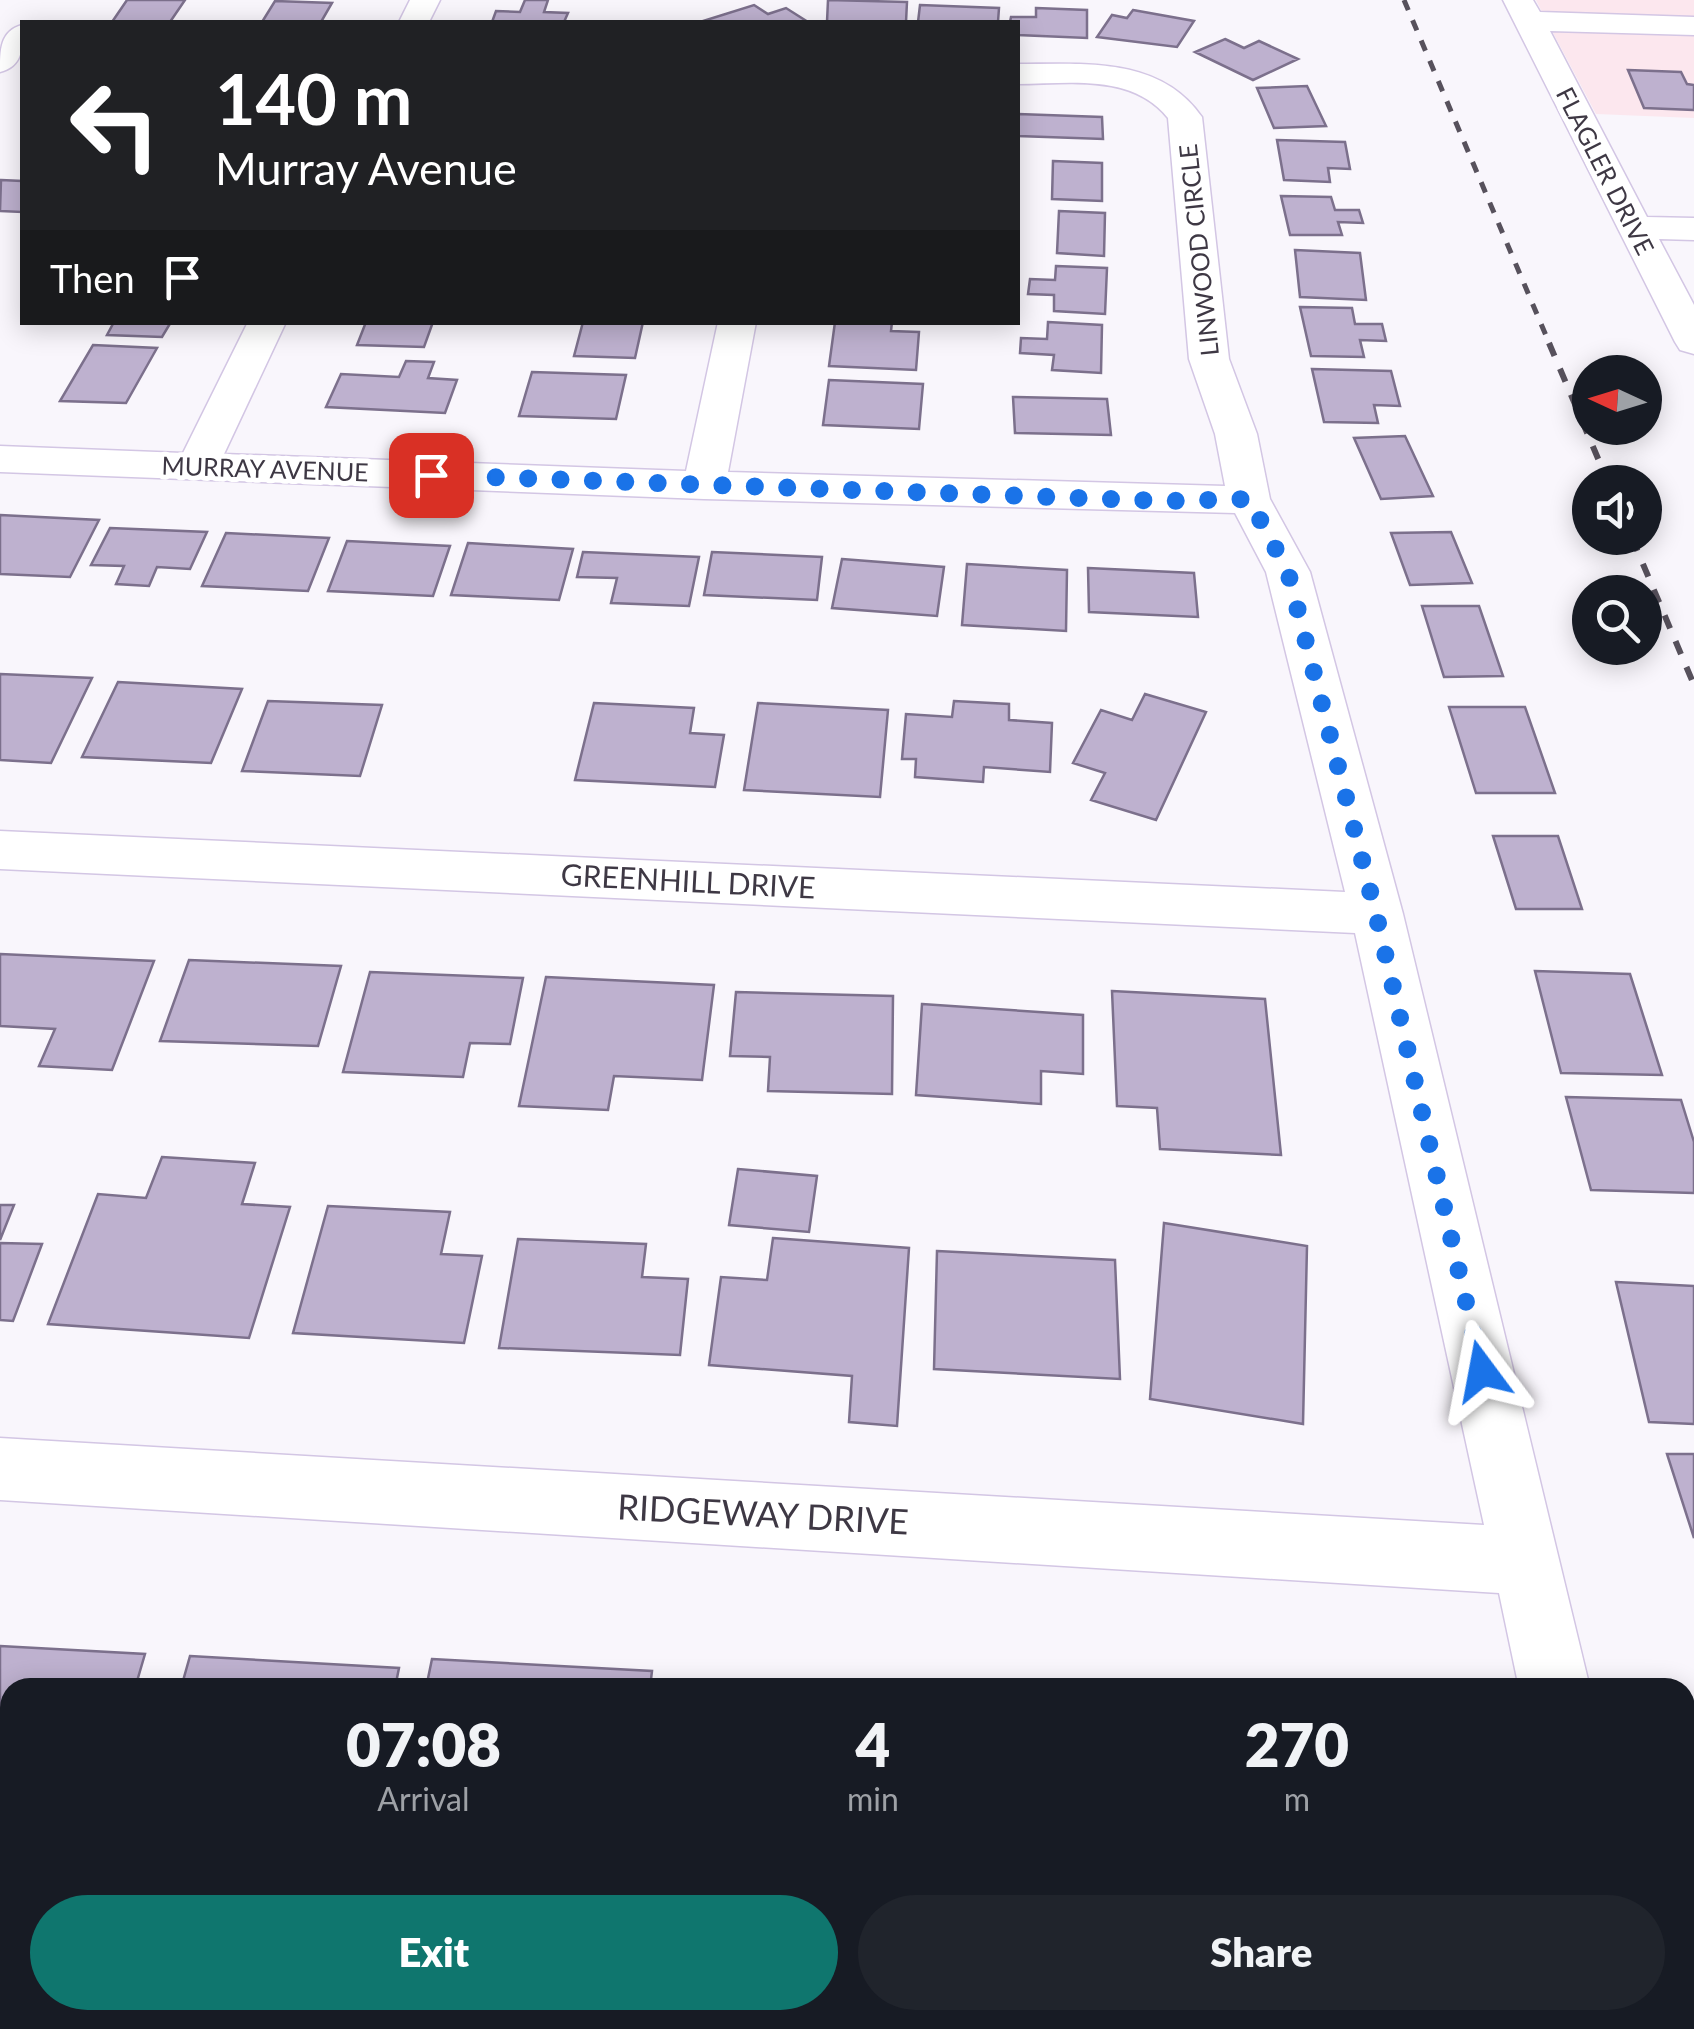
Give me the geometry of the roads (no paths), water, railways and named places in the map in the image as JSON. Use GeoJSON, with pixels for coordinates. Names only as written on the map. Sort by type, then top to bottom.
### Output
{"type":"FeatureCollection","features":[{"type":"Feature","properties":{"kind":"street"},"geometry":{"type":"LineString","coordinates":[[1523,10],[1682,26],[1686,56],[1694,56]]}},
{"type":"Feature","properties":{"kind":"street","name":"FLAGLER DRIVE"},"geometry":{"type":"LineString","coordinates":[[1523,10],[1694,342]]}},
{"type":"Feature","properties":{"kind":"street"},"geometry":{"type":"LineString","coordinates":[[0,62],[20,36]]}},
{"type":"Feature","properties":{"kind":"street","name":"LINWOOD CIRCLE"},"geometry":{"type":"LineString","coordinates":[[1020,74],[1131,80],[1156,87],[1174,100],[1184,117],[1209,359],[1236,434],[1249,499],[1288,572],[1376,914],[1553,1678]]}},
{"type":"Feature","properties":{"kind":"street"},"geometry":{"type":"LineString","coordinates":[[1634,227],[1694,230]]}},
{"type":"Feature","properties":{"kind":"street"},"geometry":{"type":"LineString","coordinates":[[197,466],[266,325]]}},
{"type":"Feature","properties":{"kind":"street"},"geometry":{"type":"LineString","coordinates":[[704,486],[736,325]]}},
{"type":"Feature","properties":{"kind":"street","name":"MURRAY AVENUE"},"geometry":{"type":"LineString","coordinates":[[0,459],[1166,501],[1249,499]]}},
{"type":"Feature","properties":{"kind":"street","name":"GREENHILL DRIVE"},"geometry":{"type":"LineString","coordinates":[[0,850],[1376,914]]}},
{"type":"Feature","properties":{"kind":"street","name":"RIDGEWAY DRIVE"},"geometry":{"type":"LineString","coordinates":[[0,1469],[1525,1561]]}},
{"type":"Feature","properties":{"kind":"railway"},"geometry":{"type":"LineString","coordinates":[[1404,0],[1550,345]]}},
{"type":"Feature","properties":{"kind":"railway"},"geometry":{"type":"LineString","coordinates":[[1549,343],[1601,465]]}},
{"type":"Feature","properties":{"kind":"railway"},"geometry":{"type":"LineString","coordinates":[[1639,555],[1694,685]]}}]}
